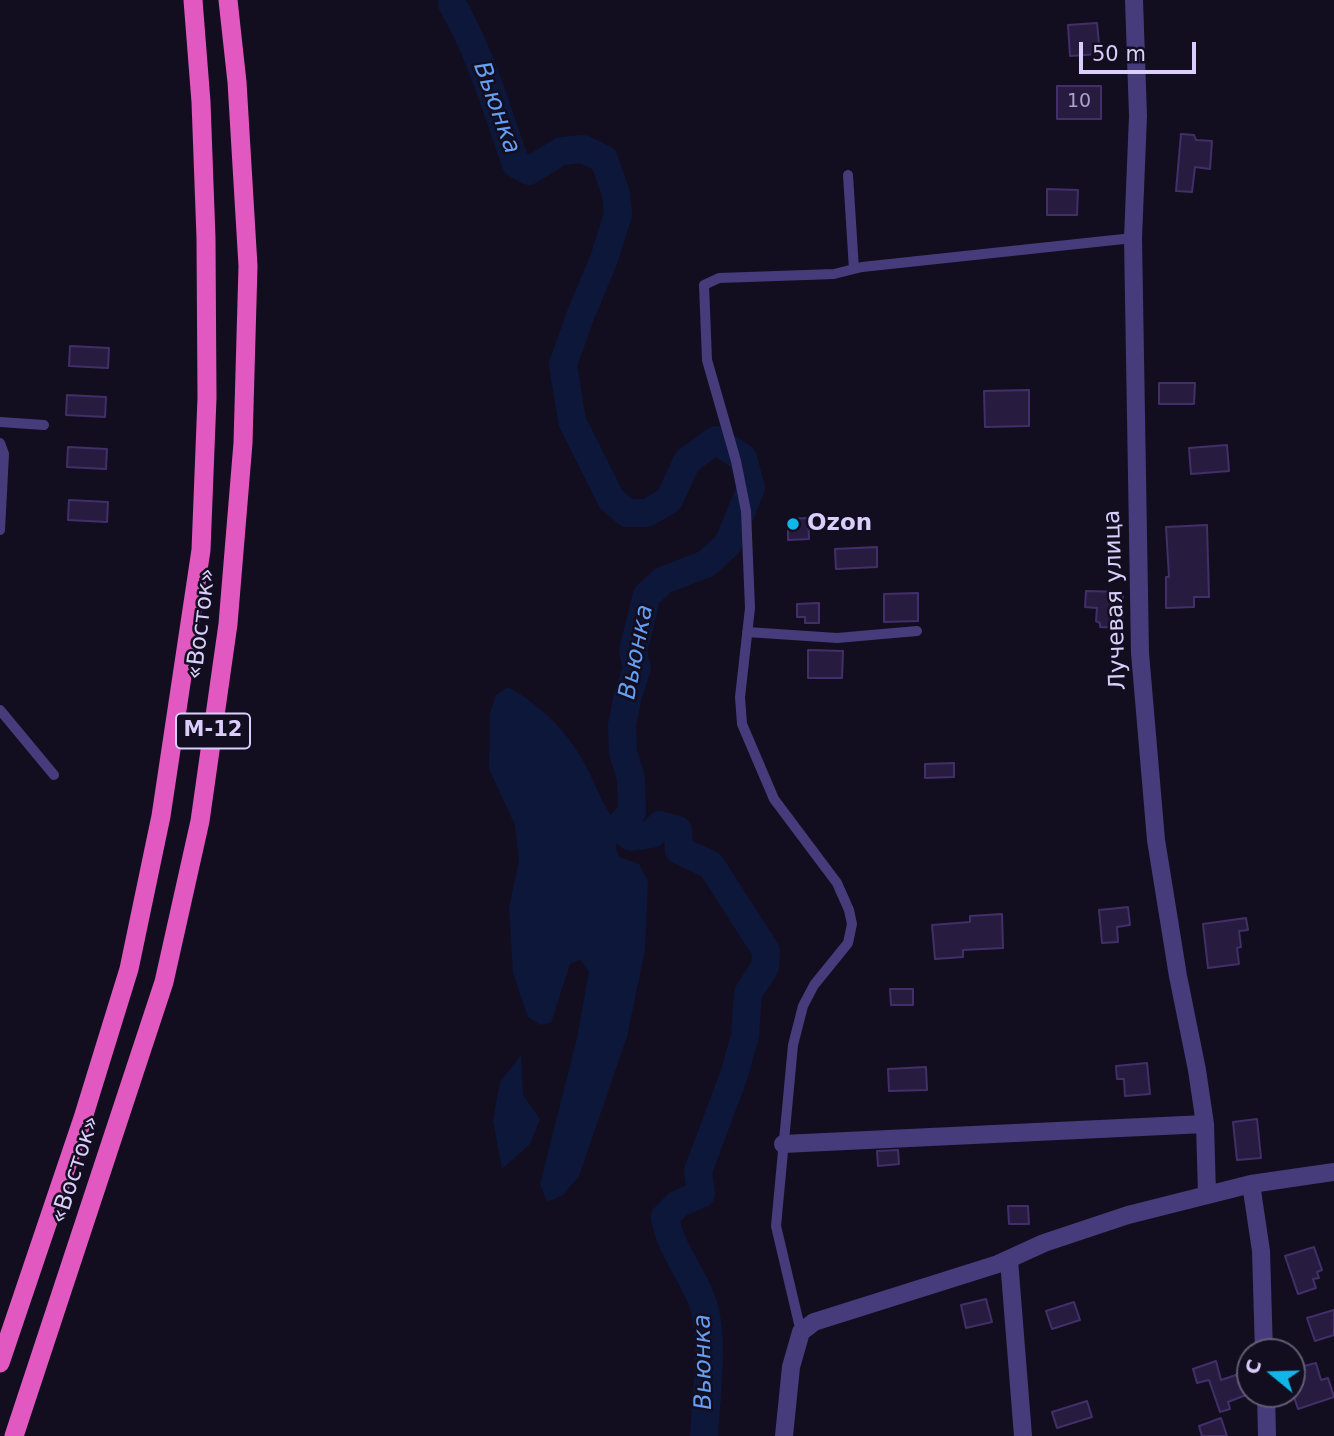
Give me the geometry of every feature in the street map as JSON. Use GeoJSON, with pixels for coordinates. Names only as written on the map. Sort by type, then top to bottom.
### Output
{"type":"FeatureCollection","features":[{"type":"Feature","properties":{"kind":"highway","name":"«Восток»"},"geometry":{"type":"LineString","coordinates":[[0,1363],[83,1118],[128,969],[161,816],[201,551],[207,398],[206,238],[201,102],[193,0]]}},
{"type":"Feature","properties":{"kind":"highway","name":"«Восток»"},"geometry":{"type":"LineString","coordinates":[[14,1436],[164,982],[200,821],[228,624],[243,430],[248,266],[237,82],[228,0]]}},
{"type":"Feature","properties":{"kind":"street","name":"Лучевая улица"},"geometry":{"type":"LineString","coordinates":[[1134,0],[1138,116],[1133,238],[1142,667],[1156,840],[1178,976],[1198,1070],[1205,1124],[1207,1194]]}},
{"type":"Feature","properties":{"kind":"street"},"geometry":{"type":"LineString","coordinates":[[783,1144],[1205,1124]]}},
{"type":"Feature","properties":{"kind":"street"},"geometry":{"type":"LineString","coordinates":[[784,1436],[791,1367],[801,1332],[814,1322],[1009,1260],[1044,1243],[1128,1215],[1251,1184],[1334,1172]]}},
{"type":"Feature","properties":{"kind":"street"},"geometry":{"type":"LineString","coordinates":[[1251,1184],[1261,1251],[1264,1338]]}},
{"type":"Feature","properties":{"kind":"street"},"geometry":{"type":"LineString","coordinates":[[1009,1260],[1023,1436]]}},
{"type":"Feature","properties":{"kind":"street"},"geometry":{"type":"LineString","coordinates":[[1266,1408],[1267,1436]]}},
{"type":"Feature","properties":{"kind":"lane"},"geometry":{"type":"LineString","coordinates":[[848,175],[854,269]]}},
{"type":"Feature","properties":{"kind":"lane"},"geometry":{"type":"LineString","coordinates":[[801,1332],[776,1226],[793,1045],[803,1006],[814,985],[848,943],[852,924],[849,910],[836,883],[774,799],[742,724],[740,697],[750,608],[746,511],[736,461],[707,360],[704,285],[719,278],[834,274],[854,269],[1133,238]]}},
{"type":"Feature","properties":{"kind":"lane"},"geometry":{"type":"LineString","coordinates":[[0,422],[44,425]]}},
{"type":"Feature","properties":{"kind":"lane"},"geometry":{"type":"LineString","coordinates":[[0,443],[4,454],[0,530]]}},
{"type":"Feature","properties":{"kind":"lane"},"geometry":{"type":"LineString","coordinates":[[747,632],[837,638],[916,631]]}},
{"type":"Feature","properties":{"kind":"lane"},"geometry":{"type":"LineString","coordinates":[[0,710],[54,775]]}},
{"type":"Feature","properties":{"kind":"water"},"geometry":{"type":"Polygon","coordinates":[[[508,687],[545,713],[575,747],[606,808],[619,827],[616,847],[619,857],[639,864],[648,881],[645,950],[627,1037],[579,1176],[563,1195],[547,1202],[540,1184],[577,1038],[589,971],[580,960],[570,964],[551,1023],[540,1025],[528,1017],[513,973],[509,907],[519,861],[515,825],[489,769],[490,713],[496,695],[508,687]]]}},
{"type":"Feature","properties":{"kind":"water"},"geometry":{"type":"Polygon","coordinates":[[[521,1055],[523,1095],[540,1119],[530,1144],[502,1169],[493,1121],[500,1082],[521,1055]]]}},
{"type":"Feature","properties":{"kind":"building"},"geometry":{"type":"Polygon","coordinates":[[[1097,23],[1100,54],[1070,56],[1068,25],[1097,23]]]}},
{"type":"Feature","properties":{"kind":"building"},"geometry":{"type":"Polygon","coordinates":[[[1057,86],[1101,86],[1101,119],[1057,119],[1057,86]]]}},
{"type":"Feature","properties":{"kind":"building"},"geometry":{"type":"Polygon","coordinates":[[[1181,134],[1194,135],[1196,140],[1212,141],[1210,169],[1195,167],[1192,192],[1176,191],[1181,134]]]}},
{"type":"Feature","properties":{"kind":"building"},"geometry":{"type":"Polygon","coordinates":[[[1047,189],[1078,190],[1077,215],[1047,215],[1047,189]]]}},
{"type":"Feature","properties":{"kind":"building"},"geometry":{"type":"Polygon","coordinates":[[[70,346],[109,348],[108,368],[69,366],[70,346]]]}},
{"type":"Feature","properties":{"kind":"building"},"geometry":{"type":"Polygon","coordinates":[[[1159,383],[1195,383],[1194,404],[1159,404],[1159,383]]]}},
{"type":"Feature","properties":{"kind":"building"},"geometry":{"type":"Polygon","coordinates":[[[1029,390],[1029,426],[985,427],[984,391],[1029,390]]]}},
{"type":"Feature","properties":{"kind":"building"},"geometry":{"type":"Polygon","coordinates":[[[67,395],[106,397],[105,417],[66,415],[67,395]]]}},
{"type":"Feature","properties":{"kind":"building"},"geometry":{"type":"Polygon","coordinates":[[[1227,445],[1229,471],[1191,474],[1189,448],[1227,445]]]}},
{"type":"Feature","properties":{"kind":"building"},"geometry":{"type":"Polygon","coordinates":[[[68,447],[107,449],[106,469],[67,467],[68,447]]]}},
{"type":"Feature","properties":{"kind":"building"},"geometry":{"type":"Polygon","coordinates":[[[69,500],[108,502],[107,522],[68,520],[69,500]]]}},
{"type":"Feature","properties":{"kind":"building"},"geometry":{"type":"Polygon","coordinates":[[[808,518],[809,539],[788,540],[788,519],[808,518]]]}},
{"type":"Feature","properties":{"kind":"building"},"geometry":{"type":"Polygon","coordinates":[[[1207,525],[1209,597],[1194,597],[1194,607],[1166,608],[1166,577],[1169,577],[1166,527],[1207,525]]]}},
{"type":"Feature","properties":{"kind":"building"},"geometry":{"type":"Polygon","coordinates":[[[877,547],[877,567],[836,569],[835,549],[877,547]]]}},
{"type":"Feature","properties":{"kind":"building"},"geometry":{"type":"Polygon","coordinates":[[[1086,591],[1123,592],[1122,628],[1100,627],[1100,623],[1096,621],[1097,608],[1085,607],[1086,591]]]}},
{"type":"Feature","properties":{"kind":"building"},"geometry":{"type":"Polygon","coordinates":[[[918,593],[918,621],[884,622],[884,594],[918,593]]]}},
{"type":"Feature","properties":{"kind":"building"},"geometry":{"type":"Polygon","coordinates":[[[819,603],[819,623],[805,623],[805,617],[797,617],[797,604],[819,603]]]}},
{"type":"Feature","properties":{"kind":"building"},"geometry":{"type":"Polygon","coordinates":[[[808,650],[843,651],[842,678],[808,678],[808,650]]]}},
{"type":"Feature","properties":{"kind":"building"},"geometry":{"type":"Polygon","coordinates":[[[954,763],[954,777],[925,778],[925,764],[954,763]]]}},
{"type":"Feature","properties":{"kind":"building"},"geometry":{"type":"Polygon","coordinates":[[[1128,907],[1130,925],[1117,927],[1118,942],[1102,943],[1099,910],[1128,907]]]}},
{"type":"Feature","properties":{"kind":"building"},"geometry":{"type":"Polygon","coordinates":[[[1002,914],[1003,948],[963,950],[963,957],[935,959],[932,925],[970,922],[970,916],[1002,914]]]}},
{"type":"Feature","properties":{"kind":"building"},"geometry":{"type":"Polygon","coordinates":[[[1246,918],[1248,930],[1239,931],[1239,964],[1208,968],[1203,924],[1246,918]]]}},
{"type":"Feature","properties":{"kind":"building"},"geometry":{"type":"Polygon","coordinates":[[[890,989],[913,989],[913,1005],[891,1005],[890,989]]]}},
{"type":"Feature","properties":{"kind":"building"},"geometry":{"type":"Polygon","coordinates":[[[1147,1063],[1150,1094],[1125,1096],[1124,1079],[1117,1079],[1116,1066],[1147,1063]]]}},
{"type":"Feature","properties":{"kind":"building"},"geometry":{"type":"Polygon","coordinates":[[[926,1067],[927,1090],[889,1091],[888,1069],[926,1067]]]}},
{"type":"Feature","properties":{"kind":"building"},"geometry":{"type":"Polygon","coordinates":[[[1257,1119],[1261,1158],[1237,1160],[1233,1122],[1257,1119]]]}},
{"type":"Feature","properties":{"kind":"building"},"geometry":{"type":"Polygon","coordinates":[[[898,1150],[899,1164],[878,1166],[877,1151],[898,1150]]]}},
{"type":"Feature","properties":{"kind":"building"},"geometry":{"type":"Polygon","coordinates":[[[1008,1206],[1028,1206],[1029,1224],[1009,1224],[1008,1206]]]}},
{"type":"Feature","properties":{"kind":"building"},"geometry":{"type":"Polygon","coordinates":[[[1314,1247],[1322,1270],[1317,1272],[1319,1278],[1313,1279],[1316,1288],[1298,1294],[1285,1256],[1314,1247]]]}},
{"type":"Feature","properties":{"kind":"building"},"geometry":{"type":"Polygon","coordinates":[[[986,1299],[992,1322],[966,1328],[961,1305],[986,1299]]]}},
{"type":"Feature","properties":{"kind":"building"},"geometry":{"type":"Polygon","coordinates":[[[1074,1302],[1080,1320],[1052,1329],[1046,1311],[1074,1302]]]}},
{"type":"Feature","properties":{"kind":"building"},"geometry":{"type":"Polygon","coordinates":[[[1334,1310],[1334,1335],[1315,1341],[1307,1318],[1334,1310]]]}},
{"type":"Feature","properties":{"kind":"building"},"geometry":{"type":"Polygon","coordinates":[[[1216,1361],[1221,1380],[1236,1375],[1236,1399],[1228,1402],[1230,1409],[1220,1412],[1209,1380],[1197,1383],[1193,1369],[1216,1361]]]}},
{"type":"Feature","properties":{"kind":"building"},"geometry":{"type":"Polygon","coordinates":[[[1316,1363],[1321,1380],[1328,1378],[1334,1397],[1306,1406],[1306,1366],[1316,1363]]]}},
{"type":"Feature","properties":{"kind":"building"},"geometry":{"type":"Polygon","coordinates":[[[1087,1401],[1092,1417],[1057,1428],[1052,1412],[1087,1401]]]}},
{"type":"Feature","properties":{"kind":"building"},"geometry":{"type":"Polygon","coordinates":[[[1221,1418],[1227,1436],[1202,1436],[1199,1426],[1221,1418]]]}},
{"type":"Feature","properties":{"kind":"waterway","name":"Вьюнка"},"geometry":{"type":"LineString","coordinates":[[452,0],[480,63],[516,164],[529,171],[561,151],[583,149],[604,159],[616,194],[618,214],[604,259],[563,364],[572,421],[611,499],[627,513],[647,513],[669,500],[687,461],[716,440],[743,458],[751,488],[728,544],[706,564],[664,580],[647,595],[633,651],[637,668],[622,725],[623,753],[631,778],[632,812],[619,827],[631,837],[652,834],[660,825],[678,830],[679,850],[711,865],[766,951],[765,967],[748,993],[745,1036],[734,1075],[698,1171],[701,1194],[678,1204],[665,1217],[671,1239],[697,1290],[706,1315],[709,1367],[704,1436]]}},
{"type":"Feature","properties":{"kind":"place","name":"Ozon"},"geometry":{"type":"Point","coordinates":[793,524]}}]}
